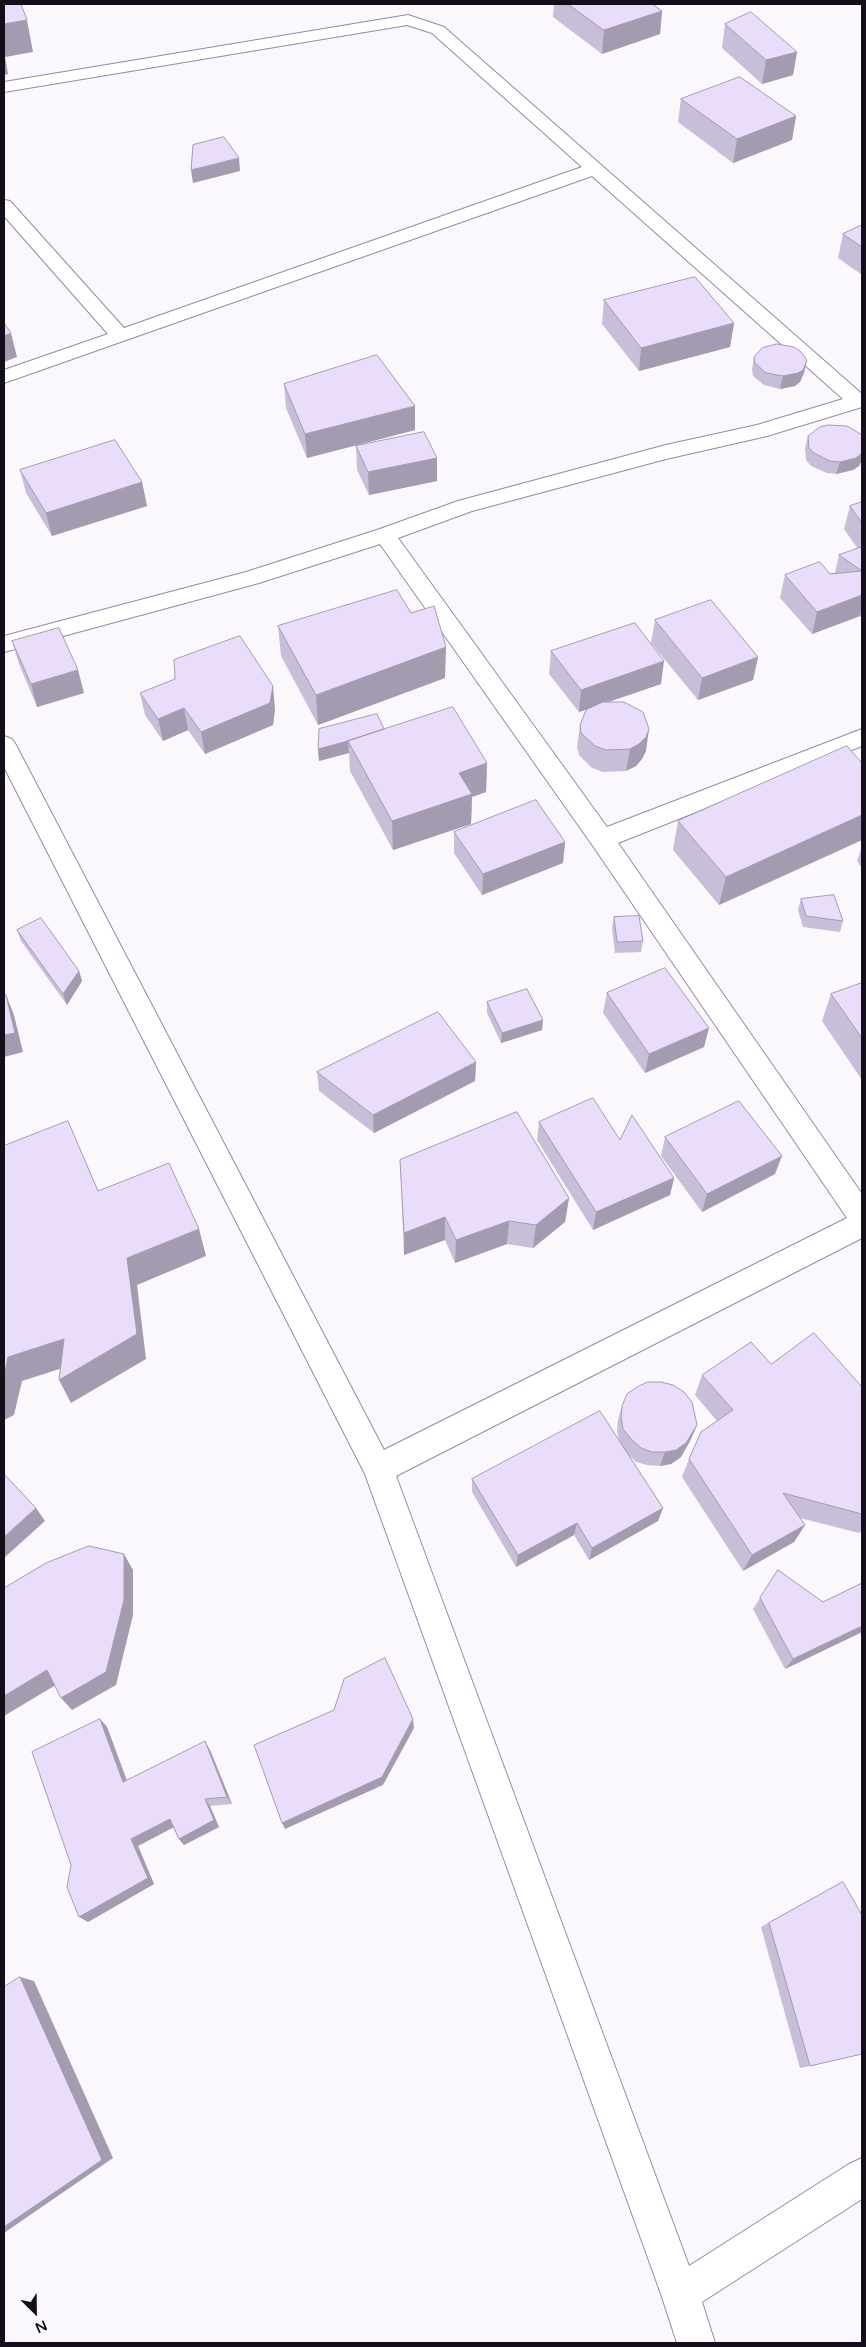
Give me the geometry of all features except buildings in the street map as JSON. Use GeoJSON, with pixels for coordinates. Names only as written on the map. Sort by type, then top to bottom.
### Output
{"type":"FeatureCollection","features":[{"type":"Feature","properties":{"kind":"street"},"geometry":{"type":"LineString","coordinates":[[4,88],[408,20],[438,30],[860,401]]}},
{"type":"Feature","properties":{"kind":"street"},"geometry":{"type":"LineString","coordinates":[[4,378],[594,169]]}},
{"type":"Feature","properties":{"kind":"street"},"geometry":{"type":"LineString","coordinates":[[4,205],[121,336]]}},
{"type":"Feature","properties":{"kind":"street"},"geometry":{"type":"LineString","coordinates":[[4,644],[251,578],[386,535],[464,506],[666,452],[760,431],[860,401]]}},
{"type":"Feature","properties":{"kind":"street"},"geometry":{"type":"LineString","coordinates":[[386,535],[602,839],[862,1216]]}},
{"type":"Feature","properties":{"kind":"street"},"geometry":{"type":"LineString","coordinates":[[602,839],[862,736]]}},
{"type":"Feature","properties":{"kind":"street"},"geometry":{"type":"LineString","coordinates":[[4,745],[378,1469],[680,2294],[696,2343]]}},
{"type":"Feature","properties":{"kind":"street"},"geometry":{"type":"LineString","coordinates":[[378,1469],[862,1224]]}},
{"type":"Feature","properties":{"kind":"street"},"geometry":{"type":"LineString","coordinates":[[680,2294],[862,2177]]}}]}
